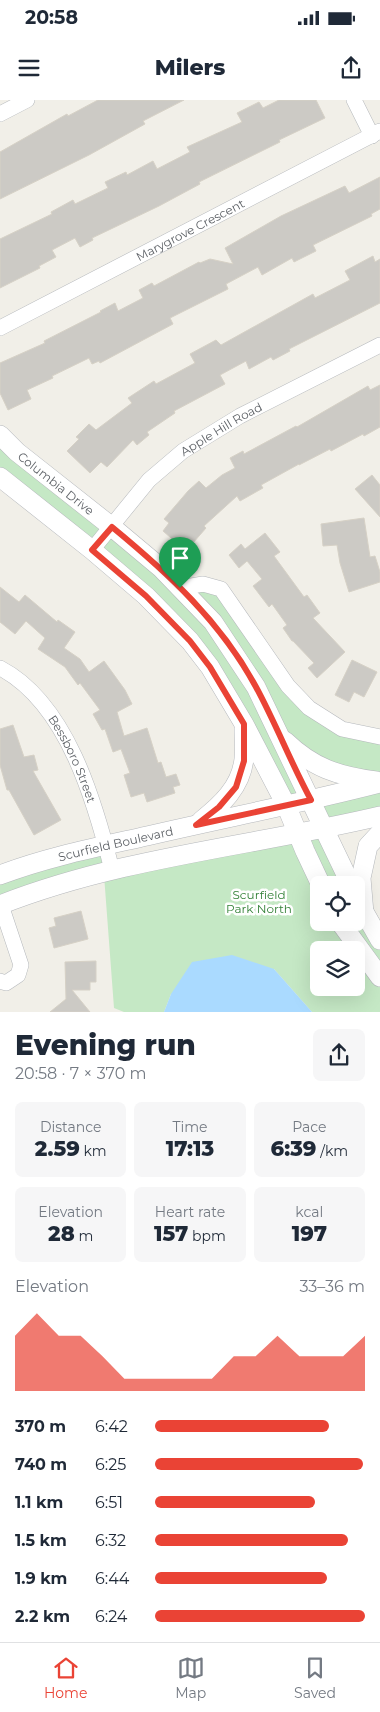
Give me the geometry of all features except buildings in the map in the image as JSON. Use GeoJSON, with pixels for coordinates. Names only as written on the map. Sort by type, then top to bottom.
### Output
{"type":"FeatureCollection","features":[{"type":"Feature","properties":{"kind":"street"},"geometry":{"type":"LineString","coordinates":[[0,114],[27,100]]}},
{"type":"Feature","properties":{"kind":"street"},"geometry":{"type":"LineString","coordinates":[[354,100],[376,133]]}},
{"type":"Feature","properties":{"kind":"street","name":"Marygrove Crescent"},"geometry":{"type":"LineString","coordinates":[[0,328],[376,133]]}},
{"type":"Feature","properties":{"kind":"street","name":"Apple Hill Road"},"geometry":{"type":"LineString","coordinates":[[92,550],[149,480],[183,451],[240,416],[380,345]]}},
{"type":"Feature","properties":{"kind":"street","name":"Columbia Drive"},"geometry":{"type":"LineString","coordinates":[[0,436],[161,568],[213,622],[236,654],[256,687],[346,876]]}},
{"type":"Feature","properties":{"kind":"street"},"geometry":{"type":"LineString","coordinates":[[0,477],[92,550],[146,596],[190,641],[210,667],[244,724],[286,805],[317,876]]}},
{"type":"Feature","properties":{"kind":"street"},"geometry":{"type":"LineString","coordinates":[[180,588],[203,584],[221,589],[288,686],[309,708],[342,729],[380,737]]}},
{"type":"Feature","properties":{"kind":"street","name":"Bessboro Street"},"geometry":{"type":"LineString","coordinates":[[0,668],[27,688],[42,704],[64,735],[83,778],[106,845],[112,870]]}},
{"type":"Feature","properties":{"kind":"street"},"geometry":{"type":"LineString","coordinates":[[196,825],[219,807],[236,787],[244,761],[244,724]]}},
{"type":"Feature","properties":{"kind":"street"},"geometry":{"type":"LineString","coordinates":[[278,734],[300,756],[321,768],[357,779],[380,782]]}},
{"type":"Feature","properties":{"kind":"street","name":"Scurfield Boulevard"},"geometry":{"type":"LineString","coordinates":[[0,875],[22,867],[106,845],[311,800],[380,782]]}},
{"type":"Feature","properties":{"kind":"street","name":"Scurfield Boulevard"},"geometry":{"type":"LineString","coordinates":[[1,905],[112,870],[380,816]]}},
{"type":"Feature","properties":{"kind":"street"},"geometry":{"type":"LineString","coordinates":[[361,876],[368,846],[380,833]]}},
{"type":"Feature","properties":{"kind":"street"},"geometry":{"type":"LineString","coordinates":[[0,981],[6,982],[18,975],[21,965],[1,905]]}},
{"type":"Feature","properties":{"kind":"street"},"geometry":{"type":"LineString","coordinates":[[365,914],[380,940]]}},
{"type":"Feature","properties":{"kind":"street"},"geometry":{"type":"LineString","coordinates":[[347,931],[380,977]]}},
{"type":"Feature","properties":{"kind":"green space"},"geometry":{"type":"Polygon","coordinates":[[[0,435],[179,587],[221,589],[309,708],[380,737],[380,782],[300,756],[311,800],[286,805],[190,641],[0,477],[0,435]]]}},
{"type":"Feature","properties":{"kind":"green space","name":"Scurfield Park North"},"geometry":{"type":"Polygon","coordinates":[[[380,783],[380,816],[325,828],[346,876],[310,876],[310,931],[365,931],[365,913],[380,940],[380,1012],[312,1012],[274,969],[171,994],[164,1012],[124,1012],[114,1008],[104,875],[324,828],[311,800],[380,783]]]}},
{"type":"Feature","properties":{"kind":"green space"},"geometry":{"type":"Polygon","coordinates":[[[106,845],[104,875],[0,905],[0,875],[106,845]]]}},
{"type":"Feature","properties":{"kind":"water"},"geometry":{"type":"Polygon","coordinates":[[[232,955],[274,969],[312,1012],[164,1012],[171,994],[192,962],[232,955]]]}},
{"type":"Feature","properties":{"kind":"route"},"geometry":{"type":"LineString","coordinates":[[112,527],[161,568],[180,588],[213,622],[236,654],[256,687],[311,800],[196,825],[219,807],[236,787],[244,761],[244,724],[210,667],[190,641],[146,596],[92,550],[112,527]]}}]}
